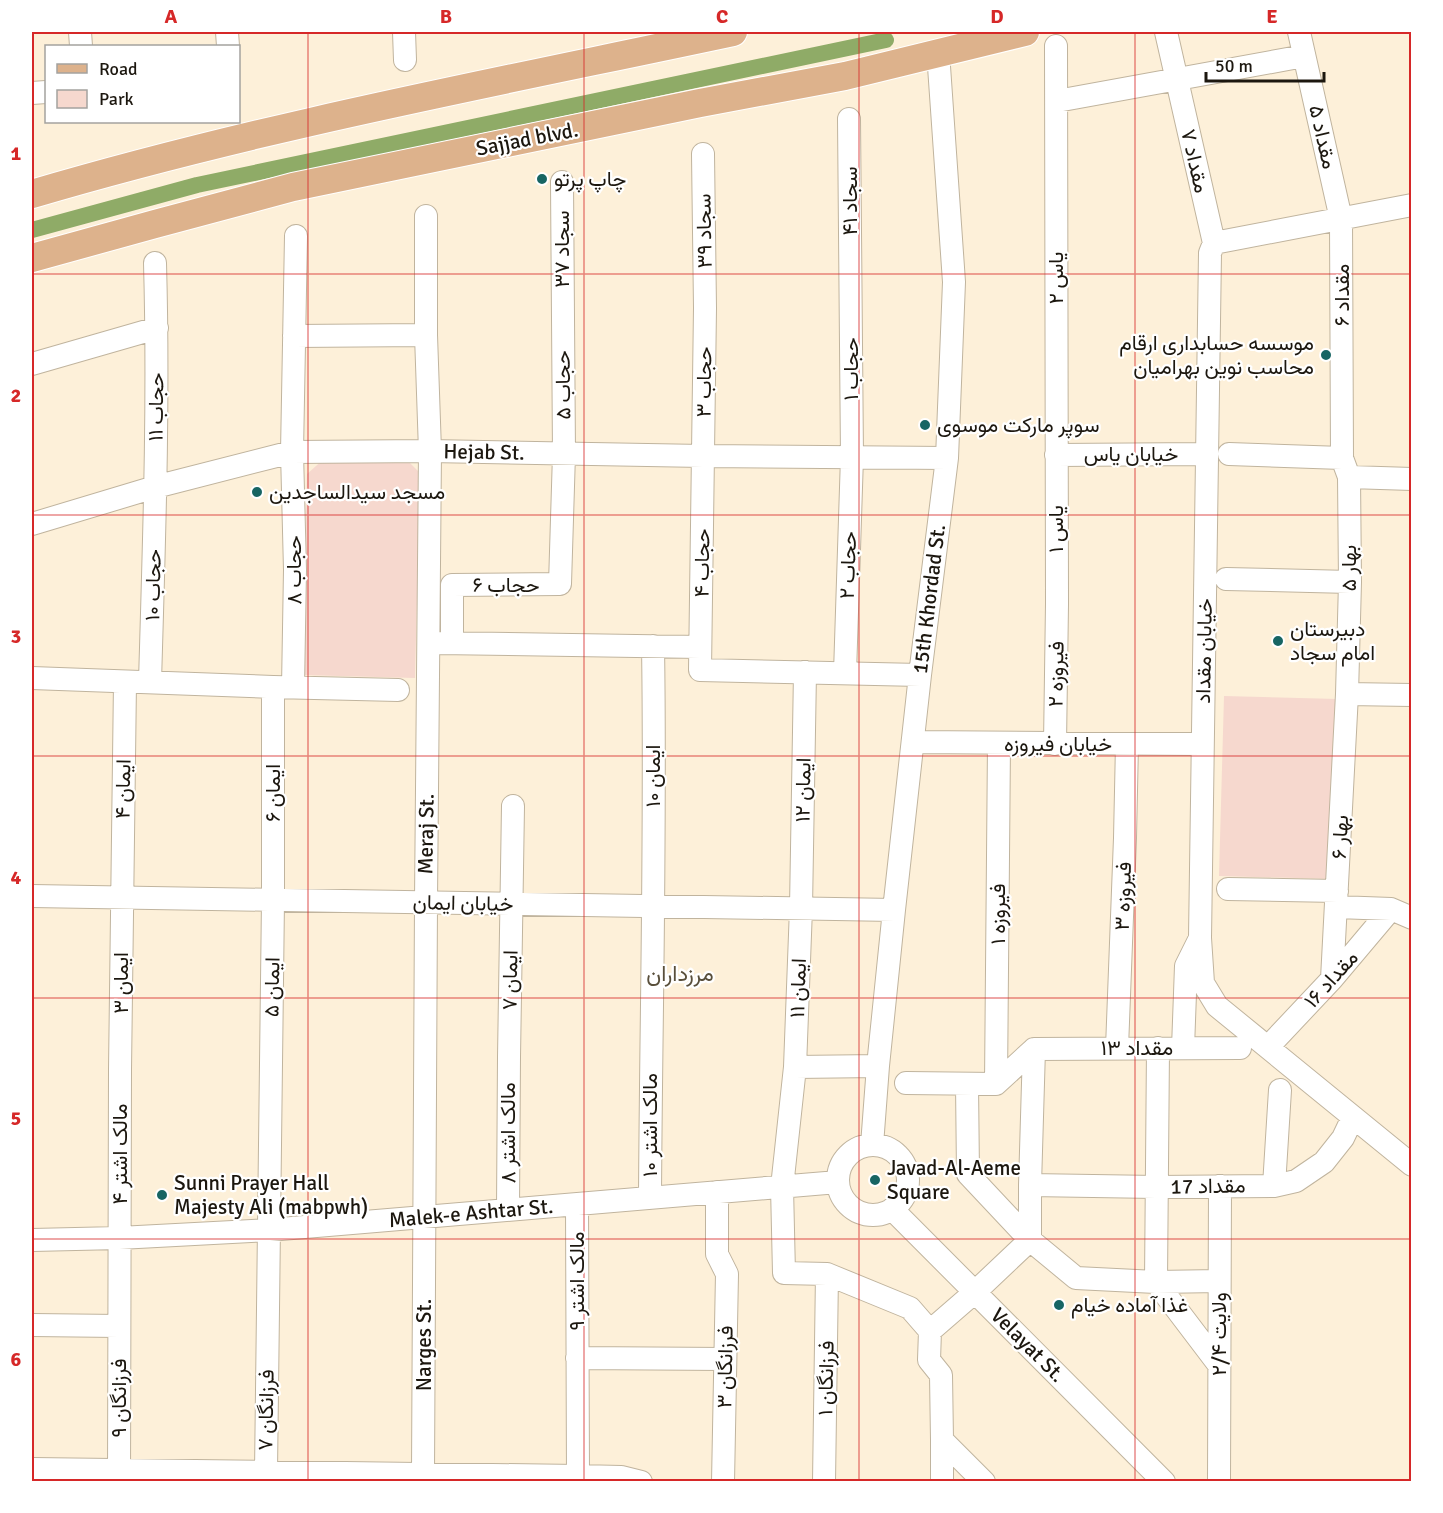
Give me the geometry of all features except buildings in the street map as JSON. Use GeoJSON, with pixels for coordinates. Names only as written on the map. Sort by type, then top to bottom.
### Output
{"type":"FeatureCollection","features":[{"type":"Feature","properties":{"kind":"main road"},"geometry":{"type":"LineString","coordinates":[[32,194],[234,140],[408,99],[733,32]]}},
{"type":"Feature","properties":{"kind":"main road","name":"Sajjad blvd."},"geometry":{"type":"LineString","coordinates":[[32,258],[293,188],[845,75],[937,38],[1025,32]]}},
{"type":"Feature","properties":{"kind":"street"},"geometry":{"type":"LineString","coordinates":[[404,32],[405,60]]}},
{"type":"Feature","properties":{"kind":"street","name":"مقداد ۷"},"geometry":{"type":"LineString","coordinates":[[1166,32],[1214,243]]}},
{"type":"Feature","properties":{"kind":"street","name":"مقداد ۵"},"geometry":{"type":"LineString","coordinates":[[1299,32],[1341,219]]}},
{"type":"Feature","properties":{"kind":"street","name":"15th Khordad St."},"geometry":{"type":"LineString","coordinates":[[872,1145],[894,910],[947,458],[954,282],[937,38]]}},
{"type":"Feature","properties":{"kind":"street","name":"یاس ۲"},"geometry":{"type":"LineString","coordinates":[[1056,46],[1056,454]]}},
{"type":"Feature","properties":{"kind":"street"},"geometry":{"type":"LineString","coordinates":[[1057,101],[1304,56]]}},
{"type":"Feature","properties":{"kind":"street","name":"سجاد ۴۱"},"geometry":{"type":"LineString","coordinates":[[849,119],[850,282]]}},
{"type":"Feature","properties":{"kind":"street","name":"سجاد ۳۹"},"geometry":{"type":"LineString","coordinates":[[703,154],[705,308]]}},
{"type":"Feature","properties":{"kind":"street","name":"سجاد ۳۷"},"geometry":{"type":"LineString","coordinates":[[562,182],[562,317]]}},
{"type":"Feature","properties":{"kind":"street"},"geometry":{"type":"LineString","coordinates":[[1214,243],[1412,205]]}},
{"type":"Feature","properties":{"kind":"street","name":"Meraj St."},"geometry":{"type":"LineString","coordinates":[[424,1216],[430,451],[426,335],[426,216]]}},
{"type":"Feature","properties":{"kind":"street","name":"مقداد ۶"},"geometry":{"type":"LineString","coordinates":[[1341,219],[1345,468]]}},
{"type":"Feature","properties":{"kind":"street","name":"حجاب ۸"},"geometry":{"type":"LineString","coordinates":[[283,687],[295,570],[292,452],[296,236]]}},
{"type":"Feature","properties":{"kind":"street","name":"خیابان مقداد"},"geometry":{"type":"LineString","coordinates":[[1214,243],[1209,254],[1206,454],[1200,938],[1203,983],[1217,1006],[1412,1165]]}},
{"type":"Feature","properties":{"kind":"street","name":"حجاب ۱۱"},"geometry":{"type":"LineString","coordinates":[[155,263],[157,328],[155,487]]}},
{"type":"Feature","properties":{"kind":"street","name":"حجاب ۱"},"geometry":{"type":"LineString","coordinates":[[850,282],[852,456]]}},
{"type":"Feature","properties":{"kind":"street","name":"حجاب ۳"},"geometry":{"type":"LineString","coordinates":[[704,456],[705,308]]}},
{"type":"Feature","properties":{"kind":"street","name":"حجاب ۵"},"geometry":{"type":"LineString","coordinates":[[562,317],[564,453]]}},
{"type":"Feature","properties":{"kind":"street"},"geometry":{"type":"LineString","coordinates":[[32,364],[157,328]]}},
{"type":"Feature","properties":{"kind":"street"},"geometry":{"type":"LineString","coordinates":[[294,336],[426,335]]}},
{"type":"Feature","properties":{"kind":"street","name":"Hejab St."},"geometry":{"type":"LineString","coordinates":[[32,524],[155,487],[292,452],[430,451],[947,458]]}},
{"type":"Feature","properties":{"kind":"street","name":"حجاب ۶"},"geometry":{"type":"LineString","coordinates":[[452,643],[452,585],[560,584],[564,453]]}},
{"type":"Feature","properties":{"kind":"street","name":"خیابان یاس"},"geometry":{"type":"LineString","coordinates":[[1056,454],[1206,454]]}},
{"type":"Feature","properties":{"kind":"street","name":"یاس ۱"},"geometry":{"type":"LineString","coordinates":[[1056,454],[1057,604]]}},
{"type":"Feature","properties":{"kind":"street"},"geometry":{"type":"LineString","coordinates":[[1229,454],[1345,468],[1412,479]]}},
{"type":"Feature","properties":{"kind":"street","name":"حجاب ۴"},"geometry":{"type":"LineString","coordinates":[[704,456],[700,670],[805,672]]}},
{"type":"Feature","properties":{"kind":"street","name":"حجاب ۲"},"geometry":{"type":"LineString","coordinates":[[845,673],[852,456]]}},
{"type":"Feature","properties":{"kind":"street","name":"بهار ۵"},"geometry":{"type":"LineString","coordinates":[[1345,468],[1350,582],[1347,694]]}},
{"type":"Feature","properties":{"kind":"street","name":"حجاب ۱۰"},"geometry":{"type":"LineString","coordinates":[[150,682],[155,487]]}},
{"type":"Feature","properties":{"kind":"street"},"geometry":{"type":"LineString","coordinates":[[1226,579],[1350,582]]}},
{"type":"Feature","properties":{"kind":"street","name":"فیروزه ۲"},"geometry":{"type":"LineString","coordinates":[[1055,744],[1057,604]]}},
{"type":"Feature","properties":{"kind":"street"},"geometry":{"type":"LineString","coordinates":[[428,643],[700,647]]}},
{"type":"Feature","properties":{"kind":"street","name":"ایمان ۱۰"},"geometry":{"type":"LineString","coordinates":[[651,1052],[654,906],[653,646]]}},
{"type":"Feature","properties":{"kind":"street"},"geometry":{"type":"LineString","coordinates":[[805,672],[920,675]]}},
{"type":"Feature","properties":{"kind":"street","name":"ایمان ۱۲"},"geometry":{"type":"LineString","coordinates":[[801,909],[805,672]]}},
{"type":"Feature","properties":{"kind":"street"},"geometry":{"type":"LineString","coordinates":[[32,678],[398,690]]}},
{"type":"Feature","properties":{"kind":"street","name":"ایمان ۴"},"geometry":{"type":"LineString","coordinates":[[122,897],[125,682]]}},
{"type":"Feature","properties":{"kind":"street","name":"ایمان ۶"},"geometry":{"type":"LineString","coordinates":[[273,900],[283,687]]}},
{"type":"Feature","properties":{"kind":"street"},"geometry":{"type":"LineString","coordinates":[[1347,694],[1412,694]]}},
{"type":"Feature","properties":{"kind":"street","name":"بهار ۶"},"geometry":{"type":"LineString","coordinates":[[1332,979],[1347,694]]}},
{"type":"Feature","properties":{"kind":"street","name":"خیابان فیروزه"},"geometry":{"type":"LineString","coordinates":[[914,742],[1203,744]]}},
{"type":"Feature","properties":{"kind":"street","name":"فیروزه ۱"},"geometry":{"type":"LineString","coordinates":[[996,1084],[999,743]]}},
{"type":"Feature","properties":{"kind":"street","name":"فیروزه ۳"},"geometry":{"type":"LineString","coordinates":[[1117,1048],[1127,744]]}},
{"type":"Feature","properties":{"kind":"street","name":"ایمان ۷"},"geometry":{"type":"LineString","coordinates":[[508,1057],[513,806]]}},
{"type":"Feature","properties":{"kind":"street"},"geometry":{"type":"LineString","coordinates":[[1228,890],[1337,899],[1391,909],[1412,918]]}},
{"type":"Feature","properties":{"kind":"street","name":"خیابان ایمان"},"geometry":{"type":"LineString","coordinates":[[32,896],[894,910]]}},
{"type":"Feature","properties":{"kind":"street","name":"ایمان ۳"},"geometry":{"type":"LineString","coordinates":[[120,1070],[122,897]]}},
{"type":"Feature","properties":{"kind":"street","name":"ایمان ۵"},"geometry":{"type":"LineString","coordinates":[[269,1230],[273,900]]}},
{"type":"Feature","properties":{"kind":"street","name":"ایمان ۱۱"},"geometry":{"type":"LineString","coordinates":[[801,909],[795,1067],[783,1187],[784,1272],[827,1274]]}},
{"type":"Feature","properties":{"kind":"street","name":"مقداد ۱۶"},"geometry":{"type":"LineString","coordinates":[[1268,1047],[1332,979],[1391,909]]}},
{"type":"Feature","properties":{"kind":"street"},"geometry":{"type":"LineString","coordinates":[[1183,1048],[1186,966],[1200,938]]}},
{"type":"Feature","properties":{"kind":"street"},"geometry":{"type":"LineString","coordinates":[[1158,1048],[1156,1282],[1219,1365]]}},
{"type":"Feature","properties":{"kind":"street","name":"مقداد ۱۳"},"geometry":{"type":"LineString","coordinates":[[1034,1049],[1240,1048]]}},
{"type":"Feature","properties":{"kind":"street"},"geometry":{"type":"LineString","coordinates":[[906,1083],[996,1084],[1034,1049]]}},
{"type":"Feature","properties":{"kind":"street"},"geometry":{"type":"LineString","coordinates":[[930,1331],[1030,1240],[1034,1049]]}},
{"type":"Feature","properties":{"kind":"street","name":"مالک اشتر ۱۰"},"geometry":{"type":"LineString","coordinates":[[650,1197],[651,1052]]}},
{"type":"Feature","properties":{"kind":"street","name":"مالک اشتر ۸"},"geometry":{"type":"LineString","coordinates":[[508,1057],[508,1209]]}},
{"type":"Feature","properties":{"kind":"street"},"geometry":{"type":"LineString","coordinates":[[795,1067],[878,1066]]}},
{"type":"Feature","properties":{"kind":"street","name":"مالک اشتر ۴"},"geometry":{"type":"LineString","coordinates":[[119,1326],[120,1070]]}},
{"type":"Feature","properties":{"kind":"street"},"geometry":{"type":"LineString","coordinates":[[967,1084],[968,1174],[1030,1240],[1076,1278],[1156,1282],[1219,1281]]}},
{"type":"Feature","properties":{"kind":"street"},"geometry":{"type":"LineString","coordinates":[[1274,1186],[1280,1090]]}},
{"type":"Feature","properties":{"kind":"street","name":"مقداد 17"},"geometry":{"type":"LineString","coordinates":[[1030,1185],[1274,1186],[1296,1181],[1324,1162],[1343,1138],[1353,1117]]}},
{"type":"Feature","properties":{"kind":"street"},"geometry":{"type":"LineString","coordinates":[[872,1145],[882,1146],[901,1159],[906,1169],[907,1180],[900,1201],[892,1209],[874,1215],[864,1214],[848,1204],[842,1196],[838,1182],[842,1163],[849,1154],[872,1145]]}},
{"type":"Feature","properties":{"kind":"street","name":"Malek-e Ashtar St."},"geometry":{"type":"LineString","coordinates":[[32,1240],[269,1230],[838,1182]]}},
{"type":"Feature","properties":{"kind":"street","name":"ولایت ۲/۴"},"geometry":{"type":"LineString","coordinates":[[1219,1482],[1220,1186]]}},
{"type":"Feature","properties":{"kind":"street","name":"فرزانگان ۳"},"geometry":{"type":"LineString","coordinates":[[717,1192],[717,1254],[727,1274],[723,1482]]}},
{"type":"Feature","properties":{"kind":"street","name":"مالک اشتر ۹"},"geometry":{"type":"LineString","coordinates":[[577,1204],[578,1476]]}},
{"type":"Feature","properties":{"kind":"street","name":"Velayat St."},"geometry":{"type":"LineString","coordinates":[[892,1209],[1164,1482]]}},
{"type":"Feature","properties":{"kind":"street","name":"Narges St."},"geometry":{"type":"LineString","coordinates":[[423,1474],[424,1216]]}},
{"type":"Feature","properties":{"kind":"street","name":"فرزانگان ۷"},"geometry":{"type":"LineString","coordinates":[[266,1472],[269,1230]]}},
{"type":"Feature","properties":{"kind":"street"},"geometry":{"type":"LineString","coordinates":[[827,1274],[910,1308],[930,1331],[929,1360],[941,1375],[942,1482]]}},
{"type":"Feature","properties":{"kind":"street","name":"فرزانگان ۱"},"geometry":{"type":"LineString","coordinates":[[824,1482],[827,1274]]}},
{"type":"Feature","properties":{"kind":"street"},"geometry":{"type":"LineString","coordinates":[[32,1325],[119,1326]]}},
{"type":"Feature","properties":{"kind":"street","name":"فرزانگان ۹"},"geometry":{"type":"LineString","coordinates":[[119,1326],[119,1476]]}},
{"type":"Feature","properties":{"kind":"street"},"geometry":{"type":"LineString","coordinates":[[577,1358],[725,1359]]}},
{"type":"Feature","properties":{"kind":"street"},"geometry":{"type":"LineString","coordinates":[[942,1440],[984,1482]]}},
{"type":"Feature","properties":{"kind":"street"},"geometry":{"type":"LineString","coordinates":[[32,1469],[119,1476],[239,1477],[266,1472],[621,1477],[641,1482]]}},
{"type":"Feature","properties":{"kind":"green space"},"geometry":{"type":"Polygon","coordinates":[[[325,458],[407,460],[420,473],[415,678],[302,675],[307,474],[325,458]]]}},
{"type":"Feature","properties":{"kind":"green space"},"geometry":{"type":"Polygon","coordinates":[[[1224,696],[1338,699],[1333,879],[1219,876],[1224,696]]]}},
{"type":"Feature","properties":{"kind":"waterway"},"geometry":{"type":"LineString","coordinates":[[32,230],[197,185],[886,40]]}},
{"type":"Feature","properties":{"kind":"place","name":"چاپ پرتو"},"geometry":{"type":"Point","coordinates":[542,179]}},
{"type":"Feature","properties":{"kind":"place","name":"موسسه حسابداری ارقام محاسب نوین بهرامیان"},"geometry":{"type":"Point","coordinates":[1326,355]}},
{"type":"Feature","properties":{"kind":"place","name":"سوپر مارکت موسوی"},"geometry":{"type":"Point","coordinates":[925,425]}},
{"type":"Feature","properties":{"kind":"place","name":"مسجد سیدالساجدین"},"geometry":{"type":"Point","coordinates":[257,492]}},
{"type":"Feature","properties":{"kind":"place","name":"دبیرستان امام سجاد"},"geometry":{"type":"Point","coordinates":[1278,641]}},
{"type":"Feature","properties":{"kind":"place","name":"Javad-Al-Aeme Square"},"geometry":{"type":"Point","coordinates":[875,1180]}},
{"type":"Feature","properties":{"kind":"place","name":"Sunni Prayer Hall Majesty Ali (mabpwh)"},"geometry":{"type":"Point","coordinates":[162,1195]}},
{"type":"Feature","properties":{"kind":"place","name":"غذا آماده خیام"},"geometry":{"type":"Point","coordinates":[1059,1305]}},
{"type":"Feature","properties":{"kind":"district","name":"مرزداران"},"geometry":{"type":"Point","coordinates":[680,973]}}]}
